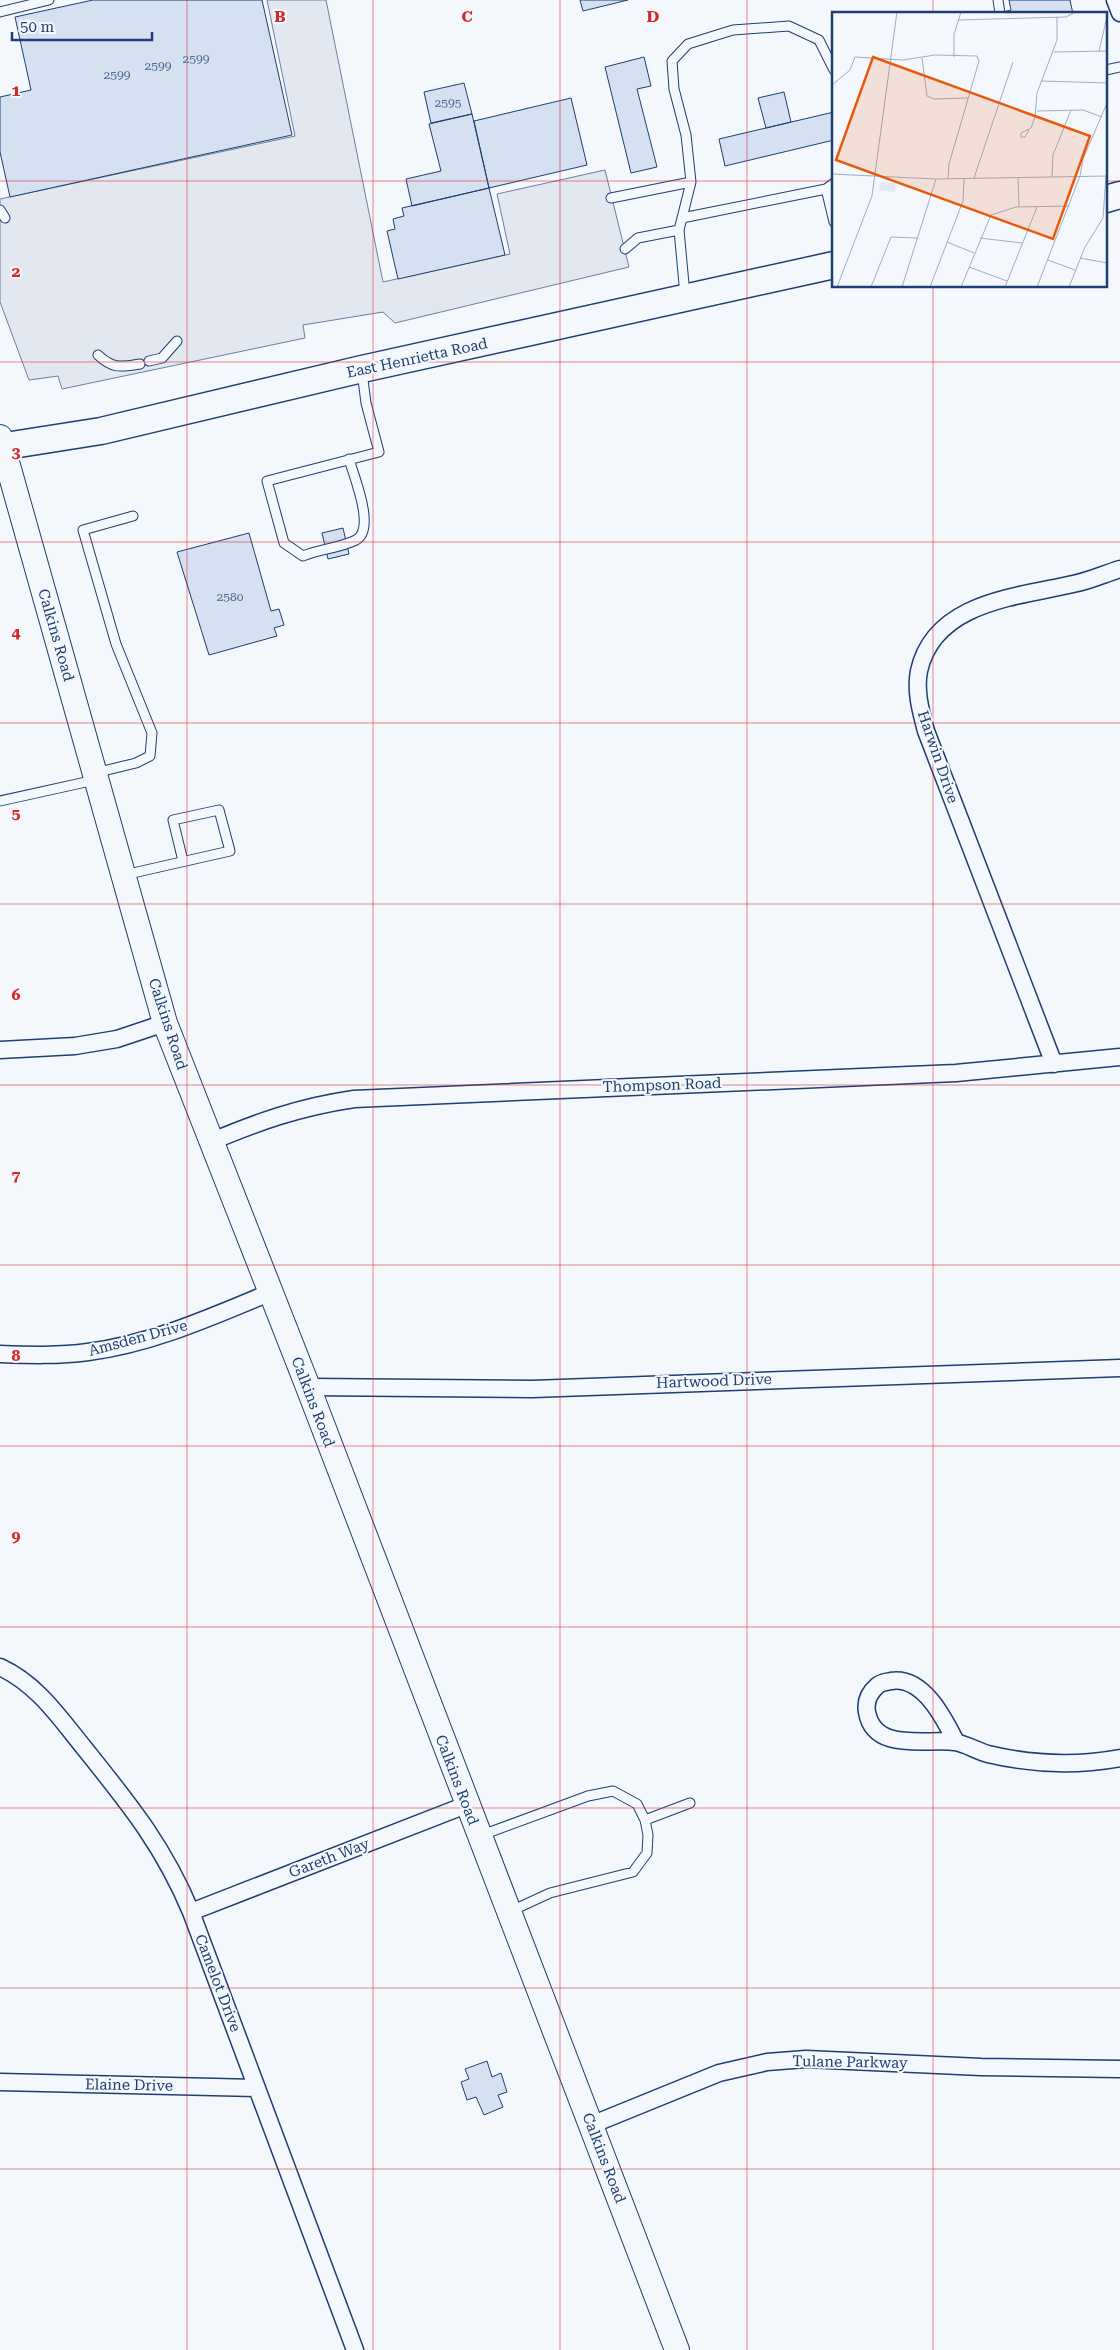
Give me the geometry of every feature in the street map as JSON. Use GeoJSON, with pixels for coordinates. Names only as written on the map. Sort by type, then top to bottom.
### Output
{"type":"FeatureCollection","features":[{"type":"Feature","properties":{"kind":"main road","name":"East Henrietta Road"},"geometry":{"type":"LineString","coordinates":[[1,443],[101,431],[362,369],[686,296],[832,265]]}},
{"type":"Feature","properties":{"kind":"main road","name":"Calkins Road"},"geometry":{"type":"LineString","coordinates":[[1,443],[166,1023],[210,1142],[308,1387],[466,1805],[677,2350]]}},
{"type":"Feature","properties":{"kind":"street"},"geometry":{"type":"LineString","coordinates":[[1115,0],[1120,13]]}},
{"type":"Feature","properties":{"kind":"street","name":"Harwin Drive"},"geometry":{"type":"LineString","coordinates":[[1054,1064],[926,732],[918,698],[919,672],[927,648],[942,629],[962,614],[989,603],[1076,583],[1120,569]]}},
{"type":"Feature","properties":{"kind":"street"},"geometry":{"type":"LineString","coordinates":[[0,1050],[75,1046],[117,1039],[166,1023]]}},
{"type":"Feature","properties":{"kind":"street","name":"Thompson Road"},"geometry":{"type":"LineString","coordinates":[[210,1142],[262,1120],[293,1110],[354,1098],[956,1073],[1120,1057]]}},
{"type":"Feature","properties":{"kind":"street","name":"Amsden Drive"},"geometry":{"type":"LineString","coordinates":[[0,1354],[63,1354],[120,1345],[192,1324],[269,1293]]}},
{"type":"Feature","properties":{"kind":"street","name":"Hartwood Drive"},"geometry":{"type":"LineString","coordinates":[[308,1387],[532,1389],[1120,1368]]}},
{"type":"Feature","properties":{"kind":"street","name":"Camelot Drive"},"geometry":{"type":"LineString","coordinates":[[0,1667],[19,1677],[44,1699],[139,1816],[168,1861],[191,1912],[355,2350]]}},
{"type":"Feature","properties":{"kind":"street"},"geometry":{"type":"LineString","coordinates":[[956,1742],[944,1718],[922,1692],[901,1680],[880,1683],[869,1693],[866,1706],[868,1719],[876,1730],[893,1740],[956,1742],[985,1753],[1044,1762],[1120,1758]]}},
{"type":"Feature","properties":{"kind":"street","name":"Gareth Way"},"geometry":{"type":"LineString","coordinates":[[191,1912],[466,1805]]}},
{"type":"Feature","properties":{"kind":"street","name":"Tulane Parkway"},"geometry":{"type":"LineString","coordinates":[[591,2125],[718,2073],[767,2062],[806,2059],[981,2067],[1120,2069]]}},
{"type":"Feature","properties":{"kind":"street","name":"Elaine Drive"},"geometry":{"type":"LineString","coordinates":[[0,2082],[257,2088]]}},
{"type":"Feature","properties":{"kind":"lane"},"geometry":{"type":"LineString","coordinates":[[0,12],[48,0]]}},
{"type":"Feature","properties":{"kind":"lane"},"geometry":{"type":"LineString","coordinates":[[686,296],[679,230],[691,182],[686,135],[674,89],[672,61],[688,44],[734,30],[789,26],[820,40],[832,66]]}},
{"type":"Feature","properties":{"kind":"lane"},"geometry":{"type":"LineString","coordinates":[[611,198],[691,182]]}},
{"type":"Feature","properties":{"kind":"lane"},"geometry":{"type":"LineString","coordinates":[[682,218],[830,186],[832,204]]}},
{"type":"Feature","properties":{"kind":"lane"},"geometry":{"type":"LineString","coordinates":[[625,249],[638,238],[679,230]]}},
{"type":"Feature","properties":{"kind":"lane"},"geometry":{"type":"LineString","coordinates":[[149,361],[162,358],[178,341]]}},
{"type":"Feature","properties":{"kind":"lane"},"geometry":{"type":"LineString","coordinates":[[98,355],[110,366],[140,364]]}},
{"type":"Feature","properties":{"kind":"lane"},"geometry":{"type":"LineString","coordinates":[[350,459],[366,519],[364,531],[357,539],[303,556],[284,544],[267,481],[350,459],[378,452],[366,403],[362,369]]}},
{"type":"Feature","properties":{"kind":"lane"},"geometry":{"type":"LineString","coordinates":[[0,801],[96,776],[136,763],[150,756],[152,733],[116,644],[83,530],[133,516]]}},
{"type":"Feature","properties":{"kind":"lane"},"geometry":{"type":"LineString","coordinates":[[124,875],[230,851],[219,810],[173,820],[182,861]]}},
{"type":"Feature","properties":{"kind":"lane"},"geometry":{"type":"LineString","coordinates":[[478,1836],[588,1796],[613,1791],[637,1804],[645,1820],[648,1834],[647,1852],[633,1872],[550,1893],[508,1912]]}},
{"type":"Feature","properties":{"kind":"lane"},"geometry":{"type":"LineString","coordinates":[[645,1820],[690,1803]]}},
{"type":"Feature","properties":{"kind":"shaded area"},"geometry":{"type":"Polygon","coordinates":[[[267,0],[326,0],[383,282],[510,254],[497,194],[605,170],[629,267],[395,323],[383,312],[303,325],[305,338],[62,389],[58,376],[29,380],[0,302],[0,199],[295,136],[267,0]]]}},
{"type":"Feature","properties":{"kind":"building"},"geometry":{"type":"Polygon","coordinates":[[[93,0],[262,0],[292,135],[10,197],[0,152],[0,97],[31,90],[15,17],[93,0]]]}},
{"type":"Feature","properties":{"kind":"building"},"geometry":{"type":"Polygon","coordinates":[[[580,0],[628,0],[583,11],[580,0]]]}},
{"type":"Feature","properties":{"kind":"building"},"geometry":{"type":"Polygon","coordinates":[[[1009,0],[1070,0],[1073,12],[1003,12],[1011,10],[1009,0]]]}},
{"type":"Feature","properties":{"kind":"building"},"geometry":{"type":"Polygon","coordinates":[[[644,57],[651,86],[637,89],[657,167],[631,173],[605,67],[644,57]]]}},
{"type":"Feature","properties":{"kind":"building"},"geometry":{"type":"Polygon","coordinates":[[[464,83],[472,114],[431,123],[424,92],[464,83]]]}},
{"type":"Feature","properties":{"kind":"building"},"geometry":{"type":"Polygon","coordinates":[[[784,92],[791,122],[766,128],[758,98],[784,92]]]}},
{"type":"Feature","properties":{"kind":"building"},"geometry":{"type":"Polygon","coordinates":[[[571,98],[587,165],[489,188],[474,121],[571,98]]]}},
{"type":"Feature","properties":{"kind":"building"},"geometry":{"type":"Polygon","coordinates":[[[832,112],[832,140],[725,166],[719,139],[832,112]]]}},
{"type":"Feature","properties":{"kind":"building"},"geometry":{"type":"Polygon","coordinates":[[[472,114],[489,188],[412,206],[406,179],[441,171],[429,124],[472,114]]]}},
{"type":"Feature","properties":{"kind":"building"},"geometry":{"type":"Polygon","coordinates":[[[489,188],[505,255],[398,279],[387,231],[395,229],[393,219],[404,216],[402,208],[489,188]]]}},
{"type":"Feature","properties":{"kind":"building"},"geometry":{"type":"Polygon","coordinates":[[[343,528],[349,554],[328,559],[322,533],[343,528]]]}},
{"type":"Feature","properties":{"kind":"building"},"geometry":{"type":"Polygon","coordinates":[[[249,533],[271,611],[279,609],[284,625],[274,628],[277,636],[209,655],[177,552],[249,533]]]}},
{"type":"Feature","properties":{"kind":"building"},"geometry":{"type":"Polygon","coordinates":[[[487,2061],[492,2077],[501,2073],[507,2092],[498,2095],[503,2107],[484,2115],[476,2097],[467,2100],[461,2082],[469,2079],[465,2069],[487,2061]]]}}]}
